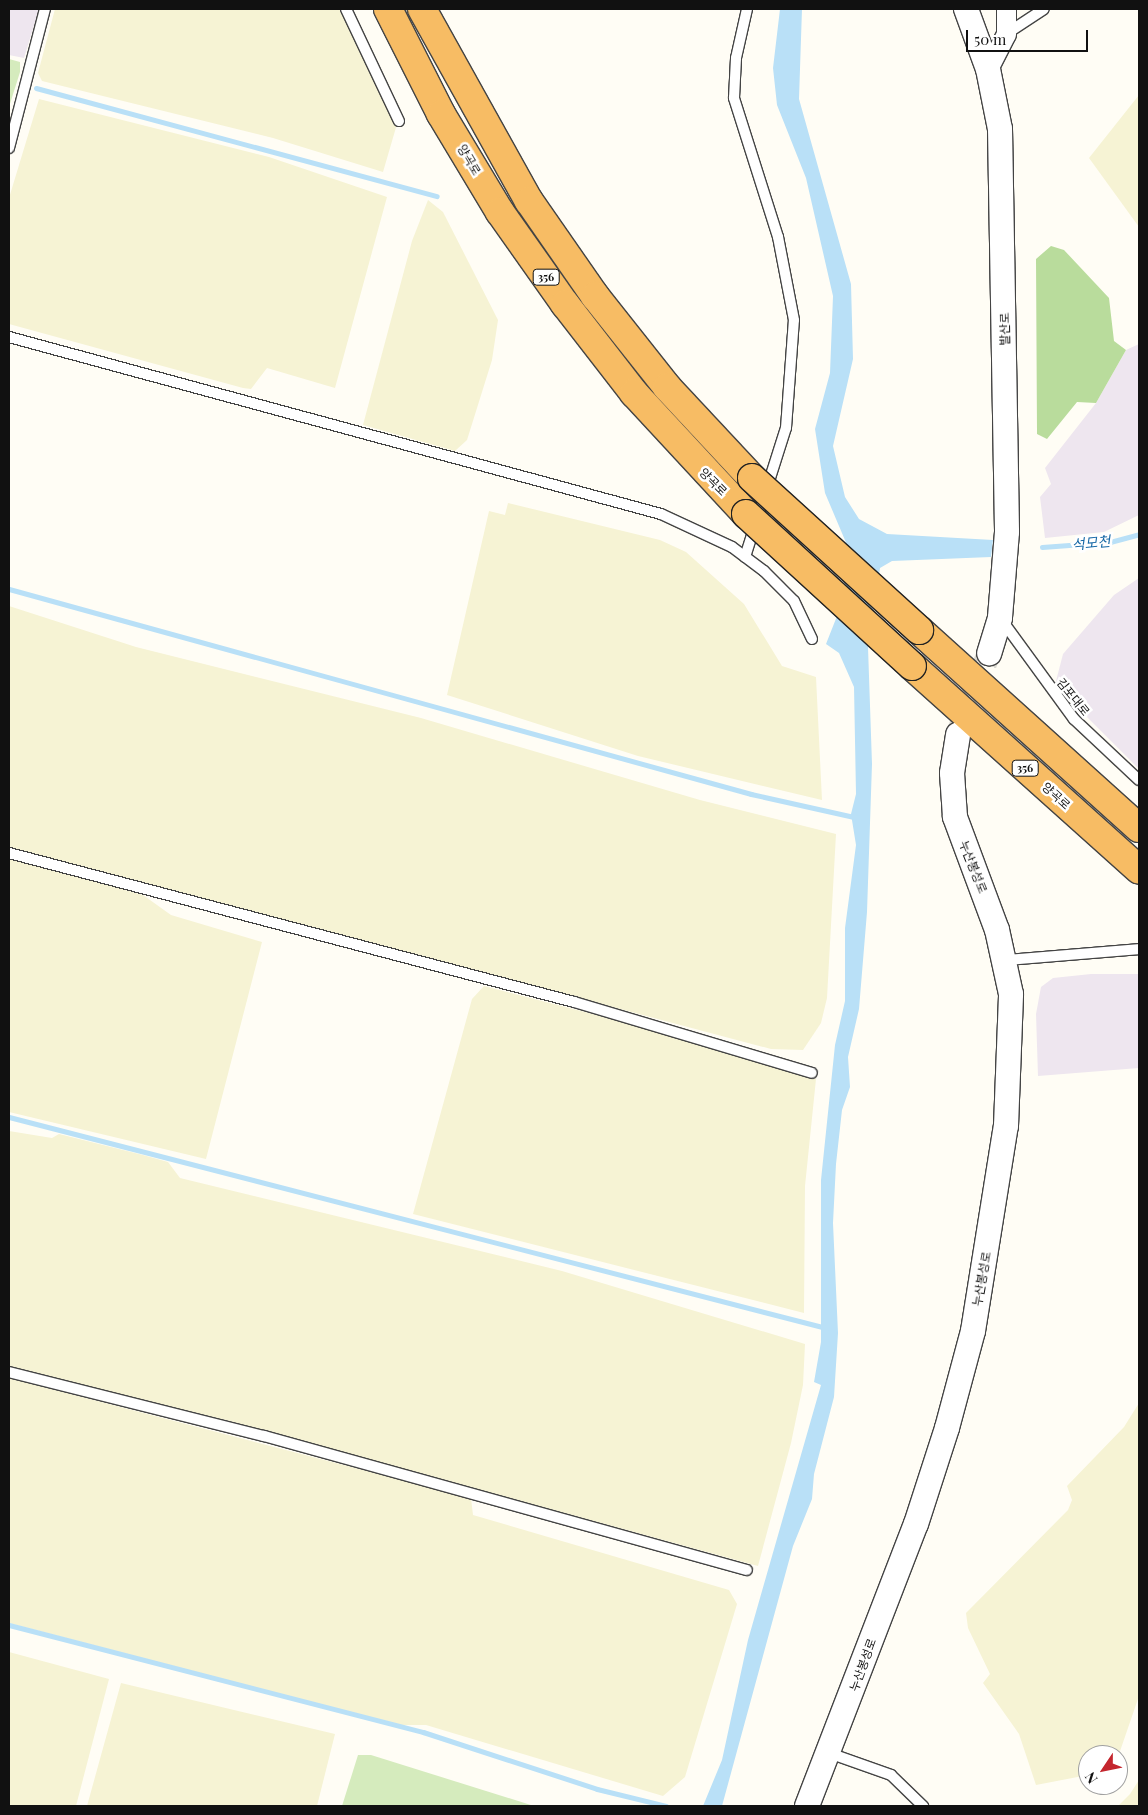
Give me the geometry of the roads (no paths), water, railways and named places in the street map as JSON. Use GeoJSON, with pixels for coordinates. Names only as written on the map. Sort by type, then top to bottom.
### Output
{"type":"FeatureCollection","features":[{"type":"Feature","properties":{"kind":"highway","name":"양곡로"},"geometry":{"type":"LineString","coordinates":[[388,9],[441,114],[500,212],[560,297],[634,394],[746,514],[1139,870]]}},
{"type":"Feature","properties":{"kind":"highway","name":"356"},"geometry":{"type":"LineString","coordinates":[[422,9],[529,200],[590,288],[667,387],[752,478],[1139,828]]}},
{"type":"Feature","properties":{"kind":"street","name":"발산로"},"geometry":{"type":"LineString","coordinates":[[966,9],[988,69],[1000,130],[1005,324],[1007,532],[1000,618],[989,653]]}},
{"type":"Feature","properties":{"kind":"street"},"geometry":{"type":"LineString","coordinates":[[988,69],[1006,34],[1006,9]]}},
{"type":"Feature","properties":{"kind":"street","name":"누산봉성로"},"geometry":{"type":"LineString","coordinates":[[807,1806],[916,1524],[973,1331],[1008,1107],[1012,1032],[1006,960],[955,817],[952,773],[958,734]]}},
{"type":"Feature","properties":{"kind":"lane"},"geometry":{"type":"LineString","coordinates":[[9,148],[45,9]]}},
{"type":"Feature","properties":{"kind":"lane"},"geometry":{"type":"LineString","coordinates":[[346,9],[399,120]]}},
{"type":"Feature","properties":{"kind":"lane"},"geometry":{"type":"LineString","coordinates":[[745,557],[786,428],[794,320],[778,237],[734,98],[736,58],[747,9]]}},
{"type":"Feature","properties":{"kind":"lane"},"geometry":{"type":"LineString","coordinates":[[1006,34],[1044,9]]}},
{"type":"Feature","properties":{"kind":"lane"},"geometry":{"type":"LineString","coordinates":[[9,337],[661,514],[745,557],[794,601],[812,639]]}},
{"type":"Feature","properties":{"kind":"lane","name":"김포대로"},"geometry":{"type":"LineString","coordinates":[[1000,618],[1068,712],[1139,780]]}},
{"type":"Feature","properties":{"kind":"lane"},"geometry":{"type":"LineString","coordinates":[[9,853],[574,1002],[812,1073]]}},
{"type":"Feature","properties":{"kind":"lane"},"geometry":{"type":"LineString","coordinates":[[1006,960],[1139,950]]}},
{"type":"Feature","properties":{"kind":"lane"},"geometry":{"type":"LineString","coordinates":[[9,1372],[264,1436],[747,1570]]}},
{"type":"Feature","properties":{"kind":"lane"},"geometry":{"type":"LineString","coordinates":[[829,1753],[891,1775],[923,1806]]}},
{"type":"Feature","properties":{"kind":"water"},"geometry":{"type":"Polygon","coordinates":[[[780,9],[802,9],[799,99],[851,284],[853,359],[833,446],[845,497],[859,519],[887,534],[993,540],[991,557],[892,561],[880,568],[868,647],[872,764],[867,912],[859,1009],[848,1057],[850,1087],[842,1110],[836,1164],[833,1223],[838,1333],[834,1397],[814,1474],[812,1499],[793,1546],[722,1806],[703,1806],[722,1760],[748,1640],[821,1385],[814,1382],[821,1342],[821,1180],[835,1045],[845,1001],[845,928],[856,845],[851,814],[856,794],[854,687],[839,653],[826,644],[839,611],[850,552],[825,493],[815,429],[830,373],[833,296],[806,178],[777,105],[773,68],[780,9]]]}},
{"type":"Feature","properties":{"kind":"waterway"},"geometry":{"type":"LineString","coordinates":[[36,88],[437,196]]}},
{"type":"Feature","properties":{"kind":"waterway","name":"석모천"},"geometry":{"type":"LineString","coordinates":[[1042,547],[1110,542],[1139,534]]}},
{"type":"Feature","properties":{"kind":"waterway"},"geometry":{"type":"LineString","coordinates":[[9,589],[751,794],[858,818]]}},
{"type":"Feature","properties":{"kind":"waterway"},"geometry":{"type":"LineString","coordinates":[[9,1117],[826,1328]]}},
{"type":"Feature","properties":{"kind":"waterway"},"geometry":{"type":"LineString","coordinates":[[9,1625],[423,1732],[597,1789],[666,1806]]}},
{"type":"Feature","properties":{"kind":"tunnel"},"geometry":{"type":"LineString","coordinates":[[959,731],[989,653]]}}]}
